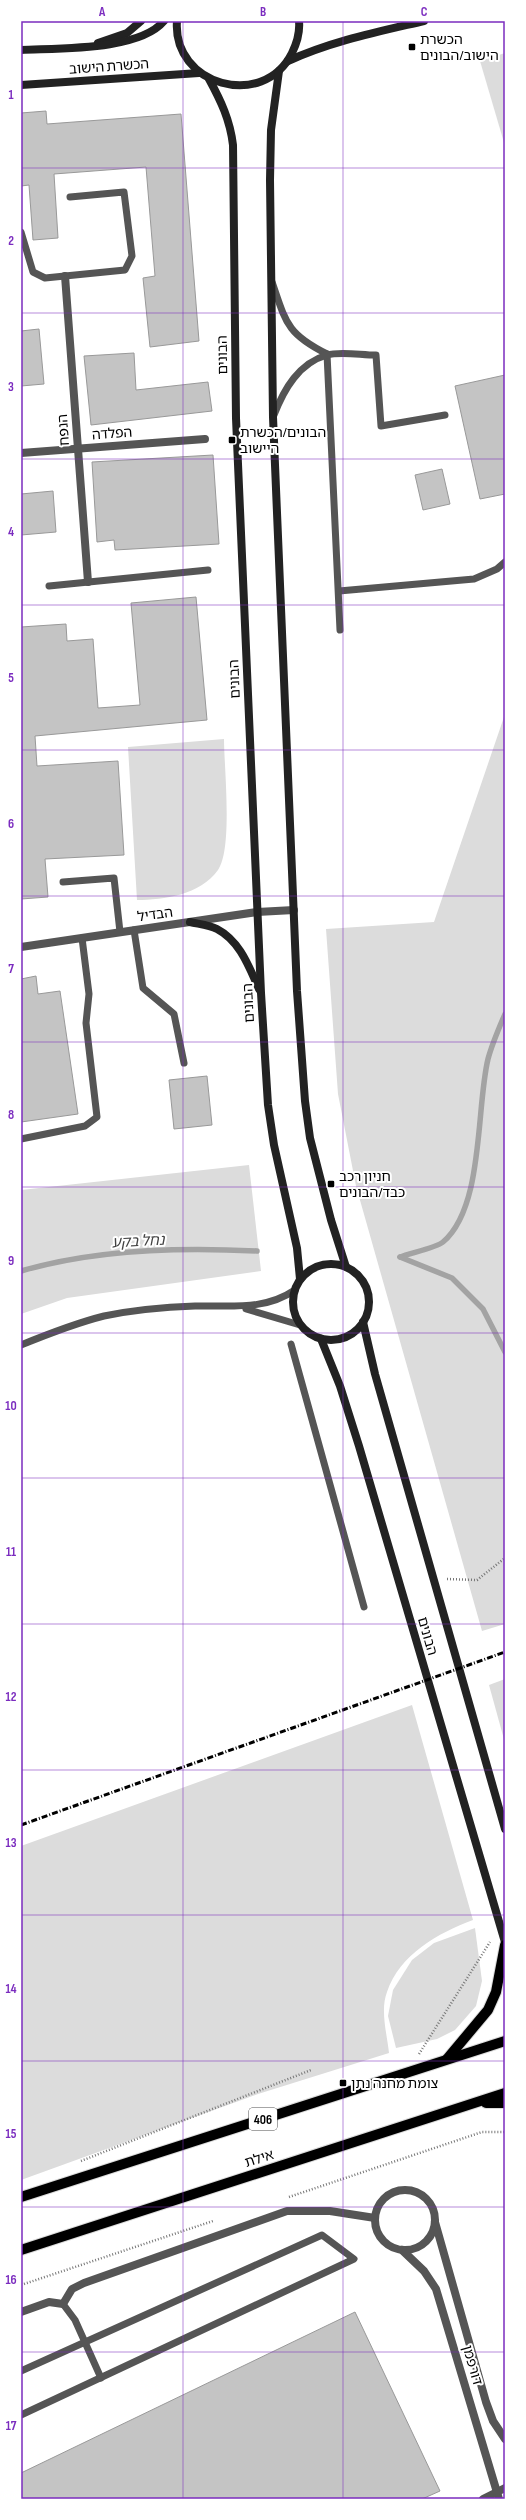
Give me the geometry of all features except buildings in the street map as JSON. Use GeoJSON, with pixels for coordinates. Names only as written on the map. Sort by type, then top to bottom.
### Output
{"type":"FeatureCollection","features":[{"type":"Feature","properties":{"kind":"main road"},"geometry":{"type":"LineString","coordinates":[[447,2060],[488,2010],[496,1992],[505,1945]]}},
{"type":"Feature","properties":{"kind":"main road","name":"406"},"geometry":{"type":"LineString","coordinates":[[21,2198],[505,2041]]}},
{"type":"Feature","properties":{"kind":"main road","name":"אילת"},"geometry":{"type":"LineString","coordinates":[[21,2250],[505,2094]]}},
{"type":"Feature","properties":{"kind":"main road"},"geometry":{"type":"LineString","coordinates":[[474,2103],[505,2102]]}},
{"type":"Feature","properties":{"kind":"street"},"geometry":{"type":"LineString","coordinates":[[88,46],[127,33],[141,21]]}},
{"type":"Feature","properties":{"kind":"street","name":"הכשרת הישוב"},"geometry":{"type":"LineString","coordinates":[[21,50],[88,46],[127,41],[146,35],[164,21]]}},
{"type":"Feature","properties":{"kind":"street"},"geometry":{"type":"LineString","coordinates":[[177,21],[180,46],[188,61],[200,73],[209,79],[237,87],[266,80],[279,71],[288,61],[296,45],[299,21]]}},
{"type":"Feature","properties":{"kind":"street"},"geometry":{"type":"LineString","coordinates":[[288,61],[319,47],[347,38],[424,21]]}},
{"type":"Feature","properties":{"kind":"street"},"geometry":{"type":"LineString","coordinates":[[279,71],[271,130],[273,417],[294,910],[305,1101],[322,1186],[346,1267]]}},
{"type":"Feature","properties":{"kind":"street","name":"הכשרת הישוב"},"geometry":{"type":"LineString","coordinates":[[21,85],[200,73]]}},
{"type":"Feature","properties":{"kind":"street","name":"הבונים"},"geometry":{"type":"LineString","coordinates":[[209,79],[224,107],[230,127],[233,145],[236,418],[261,993],[268,1105],[274,1145],[297,1248],[300,1279]]}},
{"type":"Feature","properties":{"kind":"street","name":"הנפח"},"geometry":{"type":"LineString","coordinates":[[65,276],[88,582]]}},
{"type":"Feature","properties":{"kind":"street","name":"הפלדה"},"geometry":{"type":"LineString","coordinates":[[21,454],[205,439]]}},
{"type":"Feature","properties":{"kind":"street","name":"הבדיל"},"geometry":{"type":"LineString","coordinates":[[21,947],[257,912],[294,910]]}},
{"type":"Feature","properties":{"kind":"street"},"geometry":{"type":"LineString","coordinates":[[190,922],[216,929],[231,940],[244,956],[261,993]]}},
{"type":"Feature","properties":{"kind":"street"},"geometry":{"type":"LineString","coordinates":[[334,1264],[346,1267],[357,1275],[365,1285],[369,1297],[368,1310],[363,1322],[355,1332],[345,1338],[333,1340],[321,1339],[310,1334],[300,1325],[295,1315],[293,1302],[295,1290],[300,1279],[310,1270],[321,1265],[334,1264]]}},
{"type":"Feature","properties":{"kind":"street","name":"הבונים"},"geometry":{"type":"LineString","coordinates":[[363,1322],[377,1382],[505,1829]]}},
{"type":"Feature","properties":{"kind":"street","name":"הבונים"},"geometry":{"type":"LineString","coordinates":[[321,1339],[340,1386],[359,1446],[505,1942]]}},
{"type":"Feature","properties":{"kind":"street"},"geometry":{"type":"LineString","coordinates":[[404,2190],[423,2196],[430,2204],[435,2222],[427,2240],[420,2246],[402,2250],[385,2242],[378,2234],[375,2218],[379,2205],[385,2197],[394,2192],[404,2190]]}},
{"type":"Feature","properties":{"kind":"street"},"geometry":{"type":"LineString","coordinates":[[21,2312],[49,2302],[63,2304],[72,2289],[84,2283],[278,2213],[313,2210],[375,2218]]}},
{"type":"Feature","properties":{"kind":"street","name":"דורפמן"},"geometry":{"type":"LineString","coordinates":[[435,2222],[486,2402],[493,2421],[505,2439]]}},
{"type":"Feature","properties":{"kind":"street","name":"דורפמן"},"geometry":{"type":"LineString","coordinates":[[402,2250],[424,2271],[436,2289],[497,2496]]}},
{"type":"Feature","properties":{"kind":"street"},"geometry":{"type":"LineString","coordinates":[[483,2499],[497,2496],[505,2488]]}},
{"type":"Feature","properties":{"kind":"lane"},"geometry":{"type":"LineString","coordinates":[[21,232],[33,272],[46,278],[125,270],[132,256],[124,192],[70,197]]}},
{"type":"Feature","properties":{"kind":"lane"},"geometry":{"type":"LineString","coordinates":[[271,278],[290,327],[304,342],[327,354],[376,355],[380,426],[445,415]]}},
{"type":"Feature","properties":{"kind":"lane"},"geometry":{"type":"LineString","coordinates":[[273,417],[280,399],[292,380],[307,364],[327,354]]}},
{"type":"Feature","properties":{"kind":"lane"},"geometry":{"type":"LineString","coordinates":[[327,354],[340,630]]}},
{"type":"Feature","properties":{"kind":"lane"},"geometry":{"type":"LineString","coordinates":[[338,591],[474,579],[497,569],[505,562]]}},
{"type":"Feature","properties":{"kind":"lane"},"geometry":{"type":"LineString","coordinates":[[49,586],[208,570]]}},
{"type":"Feature","properties":{"kind":"lane"},"geometry":{"type":"LineString","coordinates":[[63,882],[114,878],[120,932]]}},
{"type":"Feature","properties":{"kind":"lane"},"geometry":{"type":"LineString","coordinates":[[134,930],[143,988],[174,1014],[184,1063]]}},
{"type":"Feature","properties":{"kind":"lane"},"geometry":{"type":"LineString","coordinates":[[21,1138],[85,1126],[97,1117],[86,1023],[89,994],[82,938]]}},
{"type":"Feature","properties":{"kind":"lane"},"geometry":{"type":"LineString","coordinates":[[21,1345],[105,1316],[194,1306],[236,1307],[271,1303],[295,1290]]}},
{"type":"Feature","properties":{"kind":"lane"},"geometry":{"type":"LineString","coordinates":[[236,1307],[300,1325]]}},
{"type":"Feature","properties":{"kind":"lane"},"geometry":{"type":"LineString","coordinates":[[291,1344],[364,1606]]}},
{"type":"Feature","properties":{"kind":"lane"},"geometry":{"type":"LineString","coordinates":[[21,2371],[322,2235],[354,2259],[21,2415]]}},
{"type":"Feature","properties":{"kind":"lane"},"geometry":{"type":"LineString","coordinates":[[63,2304],[75,2320],[101,2378]]}},
{"type":"Feature","properties":{"kind":"path"},"geometry":{"type":"LineString","coordinates":[[433,1578],[477,1580],[505,1558]]}},
{"type":"Feature","properties":{"kind":"path"},"geometry":{"type":"LineString","coordinates":[[407,2072],[500,1926]]}},
{"type":"Feature","properties":{"kind":"path"},"geometry":{"type":"LineString","coordinates":[[77,2163],[311,2070]]}},
{"type":"Feature","properties":{"kind":"shaded area"},"geometry":{"type":"Polygon","coordinates":[[[505,53],[505,146],[480,61],[505,53]]]}},
{"type":"Feature","properties":{"kind":"shaded area"},"geometry":{"type":"Polygon","coordinates":[[[505,714],[505,1624],[482,1631],[356,1186],[338,1094],[326,929],[434,922],[505,714]]]}},
{"type":"Feature","properties":{"kind":"shaded area"},"geometry":{"type":"Polygon","coordinates":[[[224,739],[227,807],[223,859],[218,870],[202,885],[192,890],[159,899],[137,900],[128,747],[224,739]]]}},
{"type":"Feature","properties":{"kind":"shaded area"},"geometry":{"type":"Polygon","coordinates":[[[249,1165],[261,1271],[67,1298],[21,1314],[21,1190],[249,1165]]]}},
{"type":"Feature","properties":{"kind":"shaded area"},"geometry":{"type":"Polygon","coordinates":[[[505,1679],[505,1743],[489,1685],[505,1679]]]}},
{"type":"Feature","properties":{"kind":"shaded area"},"geometry":{"type":"Polygon","coordinates":[[[412,1705],[473,1920],[434,1938],[411,1956],[393,1979],[387,1992],[384,2006],[389,2053],[258,2094],[21,2180],[21,1846],[412,1705]]]}},
{"type":"Feature","properties":{"kind":"shaded area"},"geometry":{"type":"Polygon","coordinates":[[[475,1928],[482,1981],[476,2006],[455,2030],[437,2039],[396,2048],[388,2016],[393,1990],[412,1960],[434,1943],[475,1928]]]}},
{"type":"Feature","properties":{"kind":"waterway"},"geometry":{"type":"LineString","coordinates":[[400,1257],[443,1242],[456,1226],[466,1206],[476,1156],[484,1079],[488,1059],[505,1014]]}},
{"type":"Feature","properties":{"kind":"waterway","name":"נחל בקע"},"geometry":{"type":"LineString","coordinates":[[21,1271],[78,1258],[138,1251],[198,1249],[257,1251]]}},
{"type":"Feature","properties":{"kind":"waterway"},"geometry":{"type":"LineString","coordinates":[[400,1257],[452,1278],[483,1309],[505,1352]]}},
{"type":"Feature","properties":{"kind":"railway"},"geometry":{"type":"LineString","coordinates":[[21,1825],[505,1652]]}},
{"type":"Feature","properties":{"kind":"place","name":"הכשרת הישוב/הבונים"},"geometry":{"type":"Point","coordinates":[412,47]}},
{"type":"Feature","properties":{"kind":"place","name":"הבונים/הכשרת היישוב"},"geometry":{"type":"Point","coordinates":[232,440]}},
{"type":"Feature","properties":{"kind":"place","name":"חניון רכב כבד/הבונים"},"geometry":{"type":"Point","coordinates":[331,1184]}},
{"type":"Feature","properties":{"kind":"place","name":"צומת מחנה נתן"},"geometry":{"type":"Point","coordinates":[343,2083]}}]}
